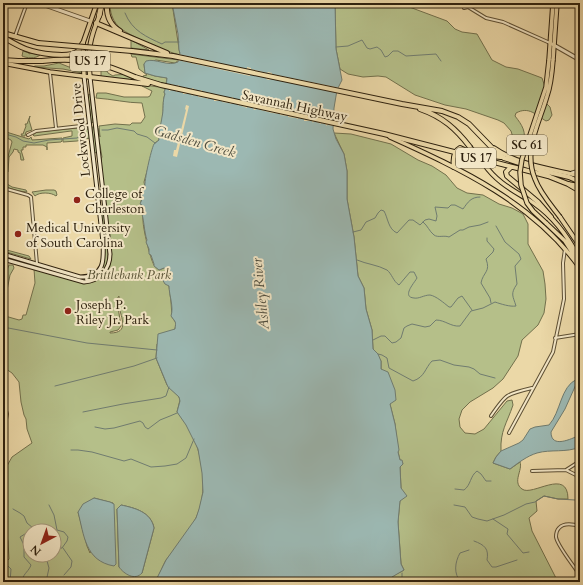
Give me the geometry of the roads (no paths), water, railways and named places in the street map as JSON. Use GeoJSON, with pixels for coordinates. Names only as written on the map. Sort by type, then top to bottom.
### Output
{"type":"FeatureCollection","features":[{"type":"Feature","properties":{"kind":"highway"},"geometry":{"type":"LineString","coordinates":[[99,16],[103,3]]}},
{"type":"Feature","properties":{"kind":"highway"},"geometry":{"type":"LineString","coordinates":[[107,3],[108,13],[113,25],[131,38]]}},
{"type":"Feature","properties":{"kind":"highway"},"geometry":{"type":"LineString","coordinates":[[96,23],[174,56]]}},
{"type":"Feature","properties":{"kind":"highway","name":"US 17"},"geometry":{"type":"LineString","coordinates":[[3,33],[14,36]]}},
{"type":"Feature","properties":{"kind":"highway","name":"Savannah Highway"},"geometry":{"type":"LineString","coordinates":[[14,36],[38,43],[174,56],[442,111],[458,117],[469,124],[497,153],[504,158],[544,171],[569,177],[580,185]]}},
{"type":"Feature","properties":{"kind":"highway"},"geometry":{"type":"LineString","coordinates":[[3,37],[26,49],[51,54],[68,55],[74,53],[80,49],[83,43]]}},
{"type":"Feature","properties":{"kind":"highway","name":"Savannah Highway"},"geometry":{"type":"LineString","coordinates":[[3,60],[42,61],[68,59],[91,61],[160,85],[384,134],[548,176],[568,184],[580,192]]}},
{"type":"Feature","properties":{"kind":"highway"},"geometry":{"type":"LineString","coordinates":[[90,77],[160,85]]}},
{"type":"Feature","properties":{"kind":"highway"},"geometry":{"type":"LineString","coordinates":[[402,104],[422,110],[445,121],[457,131],[470,147]]}},
{"type":"Feature","properties":{"kind":"highway"},"geometry":{"type":"LineString","coordinates":[[454,167],[453,159],[457,150],[460,148],[473,154],[504,158]]}},
{"type":"Feature","properties":{"kind":"highway"},"geometry":{"type":"LineString","coordinates":[[511,167],[506,172],[507,176],[538,202],[551,217]]}},
{"type":"Feature","properties":{"kind":"main road"},"geometry":{"type":"LineString","coordinates":[[39,3],[96,23]]}},
{"type":"Feature","properties":{"kind":"main road"},"geometry":{"type":"LineString","coordinates":[[98,3],[95,15],[97,17],[99,16]]}},
{"type":"Feature","properties":{"kind":"main road","name":"Lockwood Drive"},"geometry":{"type":"LineString","coordinates":[[3,254],[80,277],[86,277],[97,272],[104,261],[94,156],[84,76],[83,43],[98,3]]}},
{"type":"Feature","properties":{"kind":"main road","name":"SC 61"},"geometry":{"type":"LineString","coordinates":[[553,3],[550,84],[532,141],[530,156],[531,166],[536,183],[577,242],[580,250]]}},
{"type":"Feature","properties":{"kind":"main road","name":"SC 61"},"geometry":{"type":"LineString","coordinates":[[552,44],[557,3]]}},
{"type":"Feature","properties":{"kind":"main road","name":"Lockwood Drive"},"geometry":{"type":"LineString","coordinates":[[3,259],[84,282],[95,280],[106,270],[109,262],[108,241],[88,55],[90,39],[99,16]]}},
{"type":"Feature","properties":{"kind":"main road"},"geometry":{"type":"LineString","coordinates":[[552,44],[580,60]]}},
{"type":"Feature","properties":{"kind":"main road","name":"SC 61"},"geometry":{"type":"LineString","coordinates":[[551,60],[546,87],[522,159],[520,172],[521,185],[527,203],[533,211],[568,245],[580,268]]}},
{"type":"Feature","properties":{"kind":"main road"},"geometry":{"type":"LineString","coordinates":[[3,63],[50,72],[90,77]]}},
{"type":"Feature","properties":{"kind":"main road"},"geometry":{"type":"LineString","coordinates":[[87,92],[92,91]]}},
{"type":"Feature","properties":{"kind":"main road"},"geometry":{"type":"LineString","coordinates":[[90,125],[96,124]]}},
{"type":"Feature","properties":{"kind":"main road"},"geometry":{"type":"LineString","coordinates":[[384,134],[454,167],[493,188],[514,202],[554,236],[580,268]]}},
{"type":"Feature","properties":{"kind":"main road"},"geometry":{"type":"LineString","coordinates":[[486,142],[504,155],[515,160],[580,176]]}},
{"type":"Feature","properties":{"kind":"main road"},"geometry":{"type":"LineString","coordinates":[[470,147],[490,173],[500,183],[536,205],[551,217],[570,241],[580,260]]}},
{"type":"Feature","properties":{"kind":"main road"},"geometry":{"type":"LineString","coordinates":[[94,156],[99,155]]}},
{"type":"Feature","properties":{"kind":"main road"},"geometry":{"type":"LineString","coordinates":[[569,173],[580,171]]}},
{"type":"Feature","properties":{"kind":"main road"},"geometry":{"type":"LineString","coordinates":[[96,181],[102,181]]}},
{"type":"Feature","properties":{"kind":"main road"},"geometry":{"type":"LineString","coordinates":[[568,184],[580,185]]}},
{"type":"Feature","properties":{"kind":"main road"},"geometry":{"type":"LineString","coordinates":[[99,205],[104,204]]}},
{"type":"Feature","properties":{"kind":"main road"},"geometry":{"type":"LineString","coordinates":[[103,242],[108,241]]}},
{"type":"Feature","properties":{"kind":"main road"},"geometry":{"type":"LineString","coordinates":[[37,264],[39,270]]}},
{"type":"Feature","properties":{"kind":"main road"},"geometry":{"type":"LineString","coordinates":[[66,277],[67,273]]}},
{"type":"Feature","properties":{"kind":"street"},"geometry":{"type":"LineString","coordinates":[[14,36],[28,3]]}},
{"type":"Feature","properties":{"kind":"street"},"geometry":{"type":"LineString","coordinates":[[463,3],[464,8],[468,7],[486,18],[503,22],[552,44]]}},
{"type":"Feature","properties":{"kind":"street"},"geometry":{"type":"LineString","coordinates":[[50,72],[56,128]]}},
{"type":"Feature","properties":{"kind":"street"},"geometry":{"type":"LineString","coordinates":[[28,135],[36,131],[90,125]]}},
{"type":"Feature","properties":{"kind":"street"},"geometry":{"type":"LineString","coordinates":[[3,188],[28,194],[31,199],[37,264]]}},
{"type":"Feature","properties":{"kind":"street"},"geometry":{"type":"LineString","coordinates":[[508,433],[553,352],[564,299],[564,253],[566,249]]}},
{"type":"Feature","properties":{"kind":"street"},"geometry":{"type":"LineString","coordinates":[[555,338],[580,334]]}},
{"type":"Feature","properties":{"kind":"street"},"geometry":{"type":"LineString","coordinates":[[491,416],[501,400],[507,395],[533,388]]}},
{"type":"Feature","properties":{"kind":"street"},"geometry":{"type":"LineString","coordinates":[[3,400],[7,414],[3,435]]}},
{"type":"Feature","properties":{"kind":"street"},"geometry":{"type":"LineString","coordinates":[[578,424],[580,415]]}},
{"type":"Feature","properties":{"kind":"street"},"geometry":{"type":"LineString","coordinates":[[566,470],[580,461]]}},
{"type":"Feature","properties":{"kind":"street"},"geometry":{"type":"LineString","coordinates":[[532,471],[566,470],[580,477]]}},
{"type":"Feature","properties":{"kind":"street"},"geometry":{"type":"LineString","coordinates":[[580,526],[571,524],[564,525],[558,529],[556,537],[558,544],[580,575]]}},
{"type":"Feature","properties":{"kind":"water","name":"Ashley River"},"geometry":{"type":"Polygon","coordinates":[[[172,3],[335,3],[336,49],[342,80],[337,90],[333,129],[336,139],[344,154],[347,171],[347,199],[354,237],[358,276],[364,288],[366,309],[372,330],[373,349],[378,354],[381,361],[381,369],[388,372],[395,390],[396,400],[390,404],[395,424],[399,450],[398,452],[400,460],[402,460],[403,464],[400,467],[401,488],[407,496],[400,501],[398,522],[401,564],[404,570],[392,577],[391,582],[155,582],[166,560],[196,518],[203,492],[202,473],[198,449],[186,425],[177,412],[180,401],[179,397],[168,387],[156,358],[158,334],[175,329],[176,325],[171,316],[172,309],[169,286],[165,284],[162,279],[167,276],[171,277],[172,274],[164,268],[159,270],[154,266],[146,242],[147,240],[141,212],[142,205],[140,204],[143,197],[141,192],[145,187],[151,152],[154,144],[159,140],[167,78],[145,73],[144,64],[146,61],[150,60],[170,64],[178,62],[180,53],[172,3]]]}},
{"type":"Feature","properties":{"kind":"water"},"geometry":{"type":"Polygon","coordinates":[[[577,379],[578,380],[565,409],[551,432],[554,440],[558,441],[567,440],[580,435],[580,447],[569,450],[548,451],[533,454],[510,469],[493,463],[501,451],[523,440],[530,429],[549,425],[553,420],[567,388],[577,379]]]}},
{"type":"Feature","properties":{"kind":"water"},"geometry":{"type":"Polygon","coordinates":[[[94,498],[114,504],[116,564],[114,566],[97,559],[91,553],[84,538],[78,512],[83,504],[94,498]]]}},
{"type":"Feature","properties":{"kind":"water"},"geometry":{"type":"Polygon","coordinates":[[[121,505],[137,509],[146,514],[150,518],[154,528],[142,573],[136,576],[130,576],[119,567],[117,509],[121,505]]]}},
{"type":"Feature","properties":{"kind":"waterway"},"geometry":{"type":"LineString","coordinates":[[125,13],[136,29],[151,39],[162,44],[165,42],[179,42]]}},
{"type":"Feature","properties":{"kind":"waterway"},"geometry":{"type":"LineString","coordinates":[[336,47],[348,46],[362,40],[367,48],[370,49],[377,47],[381,50],[385,57],[393,51],[398,51],[406,56],[436,54],[441,61]]}},
{"type":"Feature","properties":{"kind":"waterway","name":"Gadsden Creek"},"geometry":{"type":"LineString","coordinates":[[102,130],[117,128],[134,131],[137,134],[147,137],[155,143]]}},
{"type":"Feature","properties":{"kind":"waterway","name":"Gadsden Creek"},"geometry":{"type":"LineString","coordinates":[[3,135],[5,134],[23,141],[34,143],[49,140],[77,138],[80,136],[82,129]]}},
{"type":"Feature","properties":{"kind":"waterway"},"geometry":{"type":"LineString","coordinates":[[353,232],[361,230],[366,222],[375,218],[381,210],[384,211],[392,229],[397,233],[409,220],[413,220],[420,225],[425,220],[429,219],[436,221],[437,216],[435,207],[448,208],[451,205],[455,205],[463,209],[472,199],[480,197]]}},
{"type":"Feature","properties":{"kind":"waterway"},"geometry":{"type":"LineString","coordinates":[[423,222],[434,235],[449,237],[460,230],[488,222]]}},
{"type":"Feature","properties":{"kind":"waterway"},"geometry":{"type":"LineString","coordinates":[[373,340],[381,336],[385,336],[392,343],[396,342],[401,338],[404,328],[407,326],[412,324],[425,327],[430,326],[436,320],[460,326],[471,311],[483,308],[495,302],[508,306],[516,306],[513,295],[513,290],[517,284],[515,266],[521,259],[519,254],[505,242],[496,226]]}},
{"type":"Feature","properties":{"kind":"waterway"},"geometry":{"type":"LineString","coordinates":[[487,238],[487,241],[494,249],[486,259],[488,267],[481,283],[490,298],[491,303]]}},
{"type":"Feature","properties":{"kind":"waterway"},"geometry":{"type":"LineString","coordinates":[[357,260],[387,270],[395,282],[399,285],[410,272],[414,272],[417,278],[409,292],[410,297],[416,298],[430,295],[451,307],[458,298],[462,296],[472,310]]}},
{"type":"Feature","properties":{"kind":"waterway"},"geometry":{"type":"LineString","coordinates":[[3,327],[87,343],[157,350]]}},
{"type":"Feature","properties":{"kind":"waterway"},"geometry":{"type":"LineString","coordinates":[[378,354],[387,358],[389,368],[413,381],[422,375],[432,361],[440,360],[454,365],[469,367],[480,374],[495,378]]}},
{"type":"Feature","properties":{"kind":"waterway"},"geometry":{"type":"LineString","coordinates":[[55,386],[134,366],[157,358]]}},
{"type":"Feature","properties":{"kind":"waterway"},"geometry":{"type":"LineString","coordinates":[[83,412],[161,398],[166,396],[169,387]]}},
{"type":"Feature","properties":{"kind":"waterway"},"geometry":{"type":"LineString","coordinates":[[95,427],[105,429],[114,428],[140,421],[148,429],[160,420],[177,413]]}},
{"type":"Feature","properties":{"kind":"waterway"},"geometry":{"type":"LineString","coordinates":[[71,450],[92,452],[124,461],[131,459],[151,467],[165,466],[177,464],[186,458],[194,439]]}},
{"type":"Feature","properties":{"kind":"waterway"},"geometry":{"type":"LineString","coordinates":[[455,489],[464,490],[477,471],[486,481],[491,481]]}},
{"type":"Feature","properties":{"kind":"waterway"},"geometry":{"type":"LineString","coordinates":[[454,505],[465,507],[472,517],[487,521],[504,515],[526,504],[535,502],[544,496],[575,500]]}},
{"type":"Feature","properties":{"kind":"waterway"},"geometry":{"type":"LineString","coordinates":[[49,505],[54,515],[56,523]]}},
{"type":"Feature","properties":{"kind":"waterway"},"geometry":{"type":"LineString","coordinates":[[13,509],[24,516],[27,523]]}},
{"type":"Feature","properties":{"kind":"waterway"},"geometry":{"type":"LineString","coordinates":[[493,519],[508,529],[507,534],[523,553],[529,552]]}},
{"type":"Feature","properties":{"kind":"waterway"},"geometry":{"type":"LineString","coordinates":[[62,531],[68,537],[62,548]]}},
{"type":"Feature","properties":{"kind":"waterway"},"geometry":{"type":"LineString","coordinates":[[22,536],[20,537],[22,541]]}},
{"type":"Feature","properties":{"kind":"waterway"},"geometry":{"type":"LineString","coordinates":[[474,541],[481,544],[487,550],[487,560],[492,567],[517,560]]}},
{"type":"Feature","properties":{"kind":"waterway"},"geometry":{"type":"LineString","coordinates":[[63,548],[72,561],[71,567],[64,575]]}},
{"type":"Feature","properties":{"kind":"waterway"},"geometry":{"type":"LineString","coordinates":[[461,582],[458,579],[456,572],[457,560],[460,553],[469,550]]}},
{"type":"Feature","properties":{"kind":"waterway"},"geometry":{"type":"LineString","coordinates":[[23,582],[22,580],[31,565],[29,563]]}},
{"type":"Feature","properties":{"kind":"waterway"},"geometry":{"type":"LineString","coordinates":[[46,582],[49,568],[48,563]]}},
{"type":"Feature","properties":{"kind":"waterway"},"geometry":{"type":"LineString","coordinates":[[3,567],[8,566],[11,569],[10,582]]}},
{"type":"Feature","properties":{"kind":"waterway"},"geometry":{"type":"LineString","coordinates":[[402,573],[402,582]]}},
{"type":"Feature","properties":{"kind":"place","name":"College of Charleston"},"geometry":{"type":"Point","coordinates":[77,200]}},
{"type":"Feature","properties":{"kind":"place","name":"Medical University of South Carolina"},"geometry":{"type":"Point","coordinates":[18,234]}},
{"type":"Feature","properties":{"kind":"place","name":"Joseph P. Riley Jr. Park"},"geometry":{"type":"Point","coordinates":[68,311]}},
{"type":"Feature","properties":{"kind":"park label","name":"Brittlebank Park"},"geometry":{"type":"Point","coordinates":[129,274]}}]}
